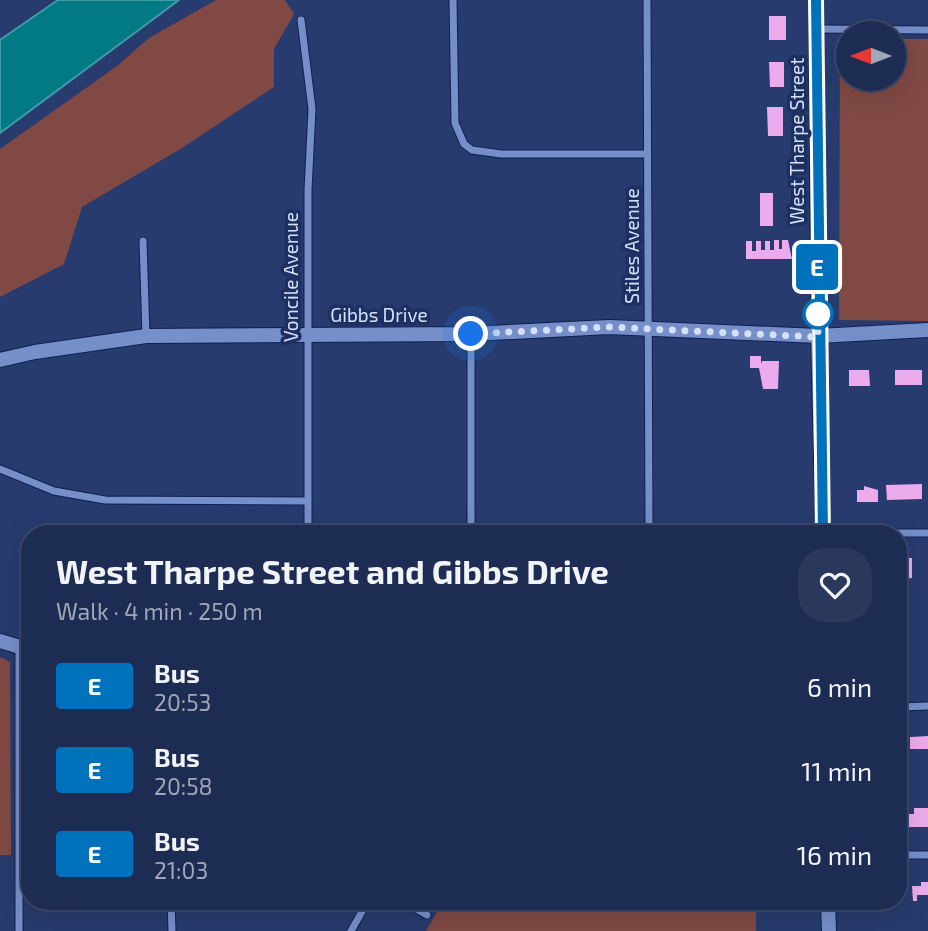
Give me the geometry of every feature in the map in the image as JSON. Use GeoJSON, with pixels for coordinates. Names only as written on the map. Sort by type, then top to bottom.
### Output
{"type":"FeatureCollection","features":[{"type":"Feature","properties":{"kind":"street"},"geometry":{"type":"LineString","coordinates":[[453,0],[455,124],[459,137],[472,150],[501,154],[647,154]]}},
{"type":"Feature","properties":{"kind":"street","name":"Stiles Avenue"},"geometry":{"type":"LineString","coordinates":[[647,0],[649,525]]}},
{"type":"Feature","properties":{"kind":"street","name":"West Tharpe Street"},"geometry":{"type":"LineString","coordinates":[[816,0],[818,337],[823,525]]}},
{"type":"Feature","properties":{"kind":"street","name":"Voncile Avenue"},"geometry":{"type":"LineString","coordinates":[[301,20],[312,109],[307,190],[308,525]]}},
{"type":"Feature","properties":{"kind":"street"},"geometry":{"type":"LineString","coordinates":[[816,29],[928,30]]}},
{"type":"Feature","properties":{"kind":"street"},"geometry":{"type":"LineString","coordinates":[[143,241],[146,336]]}},
{"type":"Feature","properties":{"kind":"street","name":"Gibbs Drive"},"geometry":{"type":"LineString","coordinates":[[0,360],[35,352],[146,336],[471,334],[575,327],[818,337],[928,330]]}},
{"type":"Feature","properties":{"kind":"street"},"geometry":{"type":"LineString","coordinates":[[471,334],[471,525]]}},
{"type":"Feature","properties":{"kind":"street"},"geometry":{"type":"LineString","coordinates":[[0,469],[54,491],[105,500],[307,501]]}},
{"type":"Feature","properties":{"kind":"street"},"geometry":{"type":"LineString","coordinates":[[907,533],[928,533]]}},
{"type":"Feature","properties":{"kind":"street"},"geometry":{"type":"LineString","coordinates":[[0,641],[21,648]]}},
{"type":"Feature","properties":{"kind":"street"},"geometry":{"type":"LineString","coordinates":[[907,706],[928,706]]}},
{"type":"Feature","properties":{"kind":"street"},"geometry":{"type":"LineString","coordinates":[[19,931],[21,837]]}},
{"type":"Feature","properties":{"kind":"street"},"geometry":{"type":"LineString","coordinates":[[907,855],[928,855]]}},
{"type":"Feature","properties":{"kind":"street"},"geometry":{"type":"LineString","coordinates":[[172,910],[172,931]]}},
{"type":"Feature","properties":{"kind":"street"},"geometry":{"type":"LineString","coordinates":[[351,931],[363,910]]}},
{"type":"Feature","properties":{"kind":"street"},"geometry":{"type":"LineString","coordinates":[[418,910],[427,915]]}},
{"type":"Feature","properties":{"kind":"street"},"geometry":{"type":"LineString","coordinates":[[828,910],[829,931]]}},
{"type":"Feature","properties":{"kind":"shaded area"},"geometry":{"type":"Polygon","coordinates":[[[58,0],[179,0],[0,133],[0,40],[58,0]]]}},
{"type":"Feature","properties":{"kind":"shaded area"},"geometry":{"type":"Polygon","coordinates":[[[216,0],[285,0],[294,14],[274,49],[274,87],[182,148],[82,207],[64,264],[0,297],[0,149],[117,66],[149,38],[216,0]]]}},
{"type":"Feature","properties":{"kind":"shaded area"},"geometry":{"type":"Polygon","coordinates":[[[906,39],[928,39],[928,321],[839,320],[840,91],[906,91],[906,39]]]}},
{"type":"Feature","properties":{"kind":"shaded area"},"geometry":{"type":"Polygon","coordinates":[[[0,657],[10,662],[11,855],[0,855],[0,657]]]}},
{"type":"Feature","properties":{"kind":"shaded area"},"geometry":{"type":"Polygon","coordinates":[[[756,910],[756,931],[426,931],[437,912],[756,910]]]}},
{"type":"Feature","properties":{"kind":"building"},"geometry":{"type":"Polygon","coordinates":[[[769,16],[786,16],[786,40],[769,40],[769,16]]]}},
{"type":"Feature","properties":{"kind":"building"},"geometry":{"type":"Polygon","coordinates":[[[769,62],[784,62],[784,87],[770,87],[769,62]]]}},
{"type":"Feature","properties":{"kind":"building"},"geometry":{"type":"Polygon","coordinates":[[[767,107],[783,107],[783,136],[768,136],[767,107]]]}},
{"type":"Feature","properties":{"kind":"building"},"geometry":{"type":"Polygon","coordinates":[[[760,193],[773,193],[773,226],[760,226],[760,193]]]}},
{"type":"Feature","properties":{"kind":"building"},"geometry":{"type":"Polygon","coordinates":[[[774,240],[779,240],[779,249],[782,249],[782,240],[788,240],[792,259],[746,259],[746,241],[752,241],[752,251],[756,251],[756,241],[761,241],[761,250],[765,250],[765,241],[770,241],[770,250],[774,250],[774,240]]]}},
{"type":"Feature","properties":{"kind":"building"},"geometry":{"type":"Polygon","coordinates":[[[750,356],[761,356],[761,364],[762,361],[779,361],[778,389],[763,389],[759,368],[750,368],[750,356]]]}},
{"type":"Feature","properties":{"kind":"building"},"geometry":{"type":"Polygon","coordinates":[[[849,370],[869,370],[870,386],[849,386],[849,370]]]}},
{"type":"Feature","properties":{"kind":"building"},"geometry":{"type":"Polygon","coordinates":[[[895,370],[922,370],[922,385],[895,385],[895,370]]]}},
{"type":"Feature","properties":{"kind":"building"},"geometry":{"type":"Polygon","coordinates":[[[922,484],[922,499],[887,500],[886,485],[922,484]]]}},
{"type":"Feature","properties":{"kind":"building"},"geometry":{"type":"Polygon","coordinates":[[[864,486],[878,490],[878,502],[857,502],[857,490],[864,490],[864,486]]]}},
{"type":"Feature","properties":{"kind":"building"},"geometry":{"type":"Polygon","coordinates":[[[907,558],[912,558],[912,578],[907,579],[907,558]]]}},
{"type":"Feature","properties":{"kind":"building"},"geometry":{"type":"Polygon","coordinates":[[[928,736],[928,749],[910,749],[910,737],[928,736]]]}},
{"type":"Feature","properties":{"kind":"building"},"geometry":{"type":"Polygon","coordinates":[[[914,808],[928,808],[928,827],[909,827],[909,814],[914,814],[914,808]]]}},
{"type":"Feature","properties":{"kind":"building"},"geometry":{"type":"Polygon","coordinates":[[[921,882],[928,882],[928,895],[917,895],[917,901],[913,901],[912,886],[921,886],[921,882]]]}},
{"type":"Feature","properties":{"kind":"bus line","name":"E"},"geometry":{"type":"LineString","coordinates":[[816,0],[818,337],[823,525]]}},
{"type":"Feature","properties":{"kind":"route"},"geometry":{"type":"LineString","coordinates":[[471,334],[609,327],[818,337],[818,314]]}}]}
